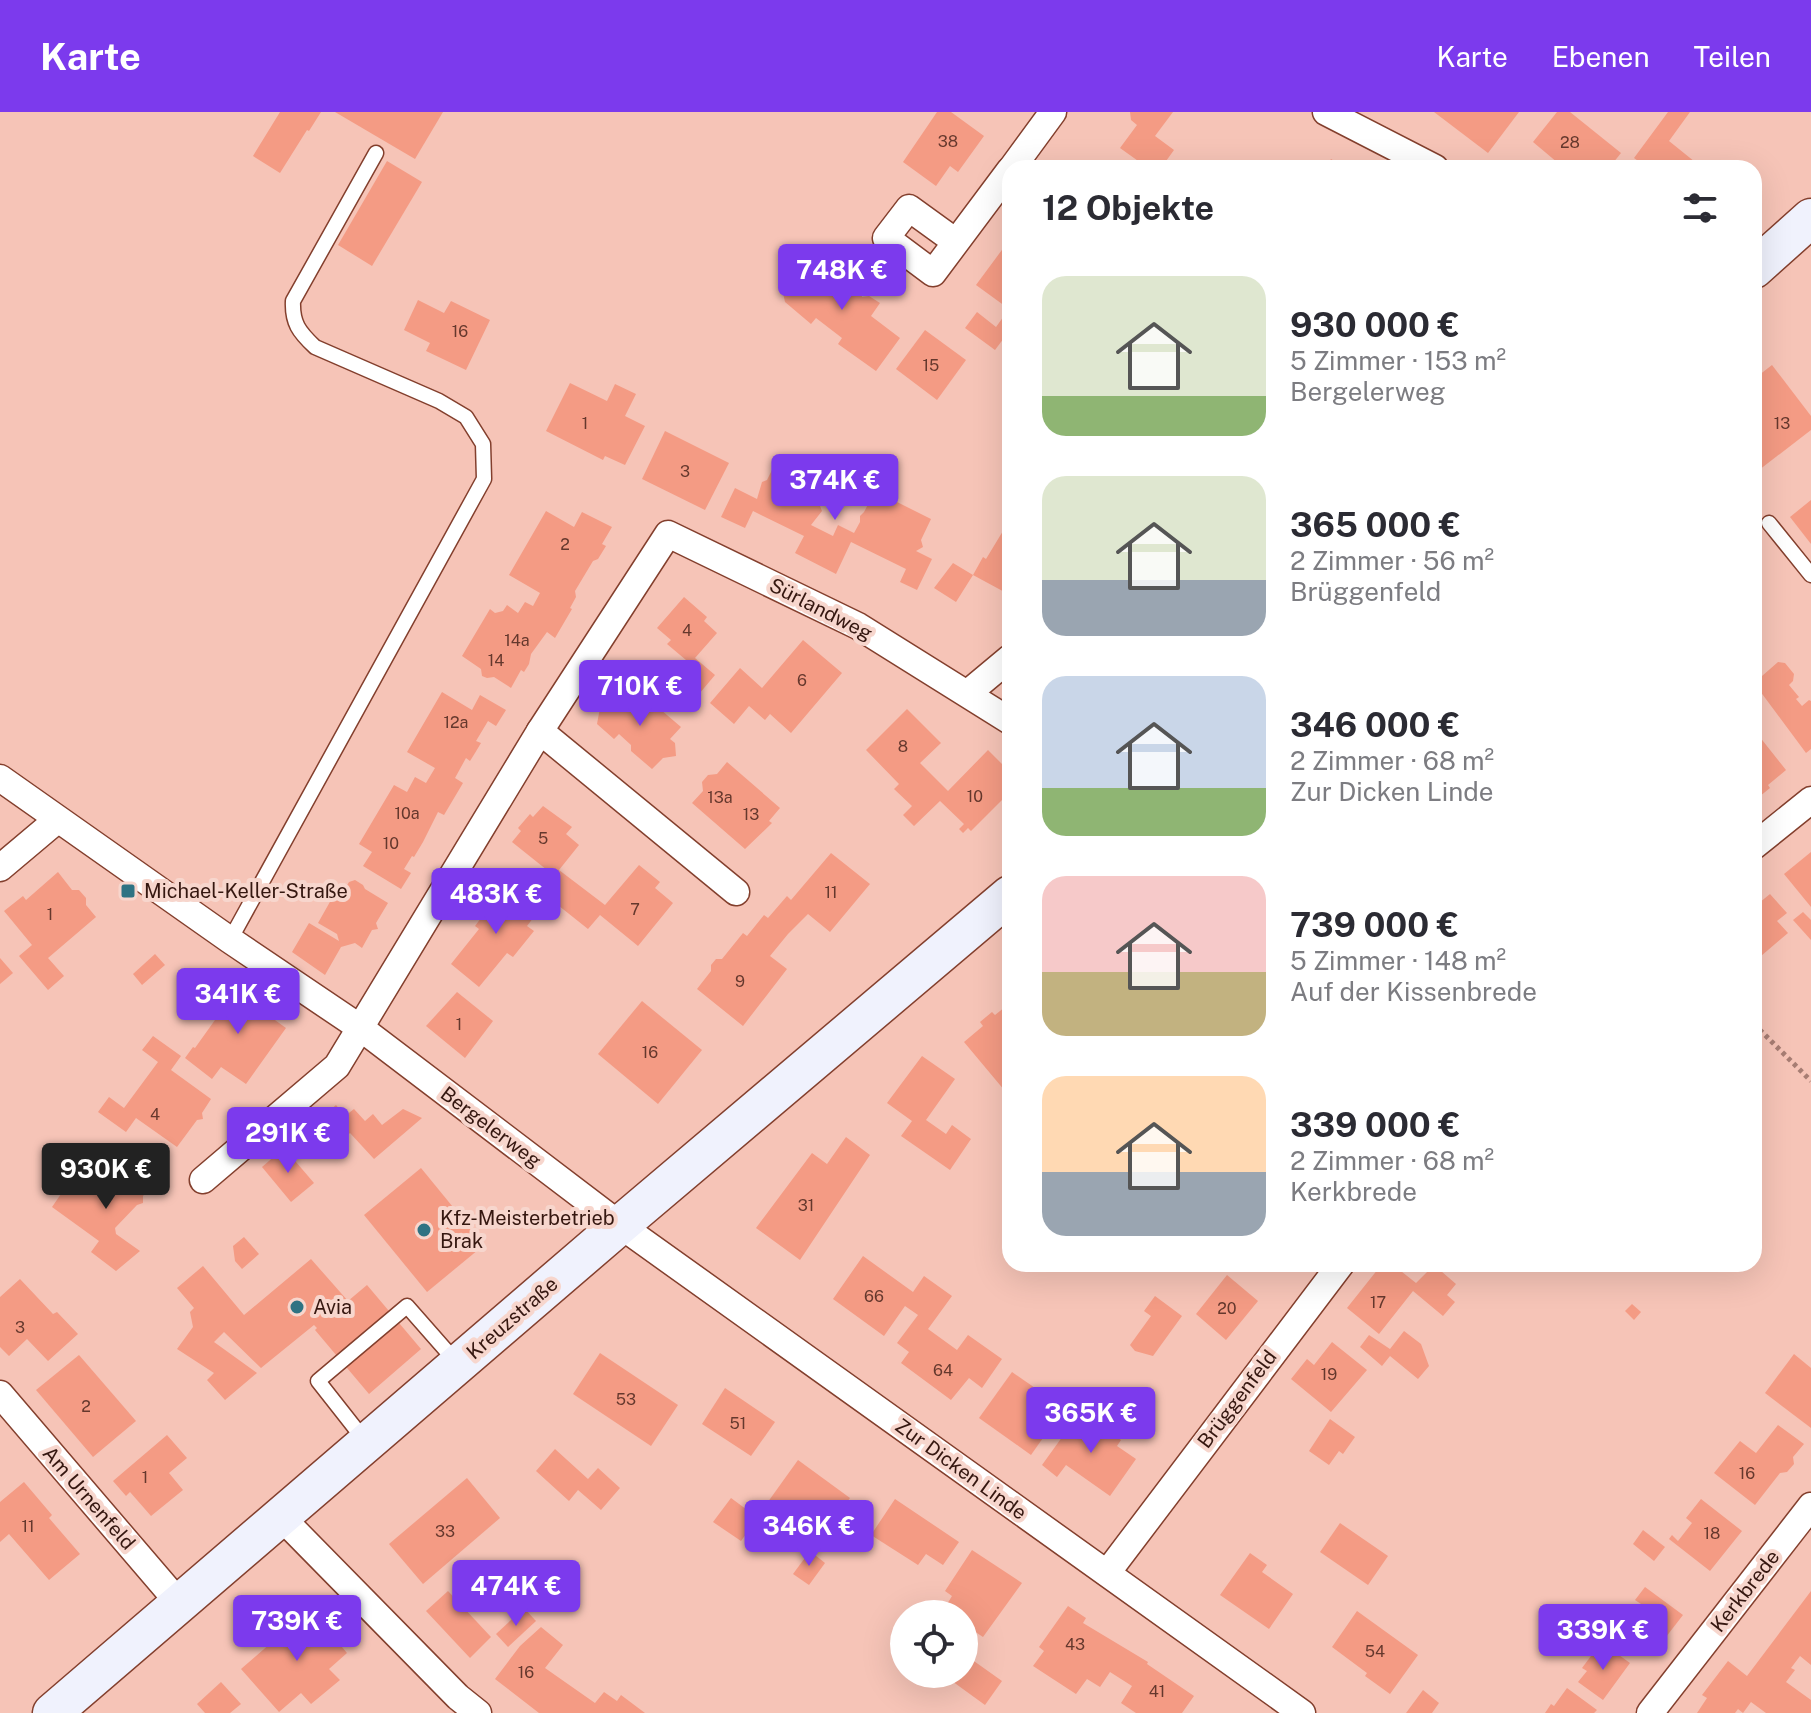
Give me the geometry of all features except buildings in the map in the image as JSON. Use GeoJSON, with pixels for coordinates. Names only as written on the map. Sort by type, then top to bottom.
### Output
{"type":"FeatureCollection","features":[{"type":"Feature","properties":{"kind":"street"},"geometry":{"type":"LineString","coordinates":[[1018,160],[1053,112]]}},
{"type":"Feature","properties":{"kind":"street"},"geometry":{"type":"LineString","coordinates":[[1326,112],[1419,160]]}},
{"type":"Feature","properties":{"kind":"street"},"geometry":{"type":"LineString","coordinates":[[956,242],[1002,181]]}},
{"type":"Feature","properties":{"kind":"street"},"geometry":{"type":"LineString","coordinates":[[1762,262],[1811,218]]}},
{"type":"Feature","properties":{"kind":"street","name":"Sürlandweg"},"geometry":{"type":"LineString","coordinates":[[540,731],[668,534],[858,626],[1002,716]]}},
{"type":"Feature","properties":{"kind":"street"},"geometry":{"type":"LineString","coordinates":[[968,693],[1002,665]]}},
{"type":"Feature","properties":{"kind":"street"},"geometry":{"type":"LineString","coordinates":[[203,1180],[337,1066],[540,731],[736,892]]}},
{"type":"Feature","properties":{"kind":"street","name":"Bergelerweg"},"geometry":{"type":"LineString","coordinates":[[0,778],[362,1029],[620,1225]]}},
{"type":"Feature","properties":{"kind":"street"},"geometry":{"type":"LineString","coordinates":[[1762,840],[1811,800]]}},
{"type":"Feature","properties":{"kind":"street"},"geometry":{"type":"LineString","coordinates":[[0,868],[57,820]]}},
{"type":"Feature","properties":{"kind":"street","name":"Kreuzstraße"},"geometry":{"type":"LineString","coordinates":[[52,1713],[1002,902]]}},
{"type":"Feature","properties":{"kind":"street","name":"Zur Dicken Linde"},"geometry":{"type":"LineString","coordinates":[[620,1225],[1302,1713]]}},
{"type":"Feature","properties":{"kind":"street","name":"Brüggenfeld"},"geometry":{"type":"LineString","coordinates":[[1107,1573],[1334,1272]]}},
{"type":"Feature","properties":{"kind":"street","name":"Am Urnenfeld"},"geometry":{"type":"LineString","coordinates":[[0,1394],[179,1603]]}},
{"type":"Feature","properties":{"kind":"street","name":"Kerkbrede"},"geometry":{"type":"LineString","coordinates":[[1650,1713],[1811,1506]]}},
{"type":"Feature","properties":{"kind":"street"},"geometry":{"type":"LineString","coordinates":[[281,1517],[458,1697],[478,1713]]}},
{"type":"Feature","properties":{"kind":"lane"},"geometry":{"type":"LineString","coordinates":[[230,940],[484,479],[483,444],[466,417],[439,401],[315,347],[298,332],[292,315],[293,301],[376,153]]}},
{"type":"Feature","properties":{"kind":"lane"},"geometry":{"type":"LineString","coordinates":[[1769,523],[1811,575]]}},
{"type":"Feature","properties":{"kind":"lane"},"geometry":{"type":"LineString","coordinates":[[367,1443],[318,1381],[407,1306],[458,1365]]}},
{"type":"Feature","properties":{"kind":"path"},"geometry":{"type":"LineString","coordinates":[[1762,1032],[1811,1081]]}},
{"type":"Feature","properties":{"kind":"place","name":"Michael-Keller-Straße"},"geometry":{"type":"Point","coordinates":[128,891]}},
{"type":"Feature","properties":{"kind":"place","name":"Kfz-Meisterbetrieb Brak"},"geometry":{"type":"Point","coordinates":[424,1230]}},
{"type":"Feature","properties":{"kind":"place","name":"Avia"},"geometry":{"type":"Point","coordinates":[297,1307]}}]}
